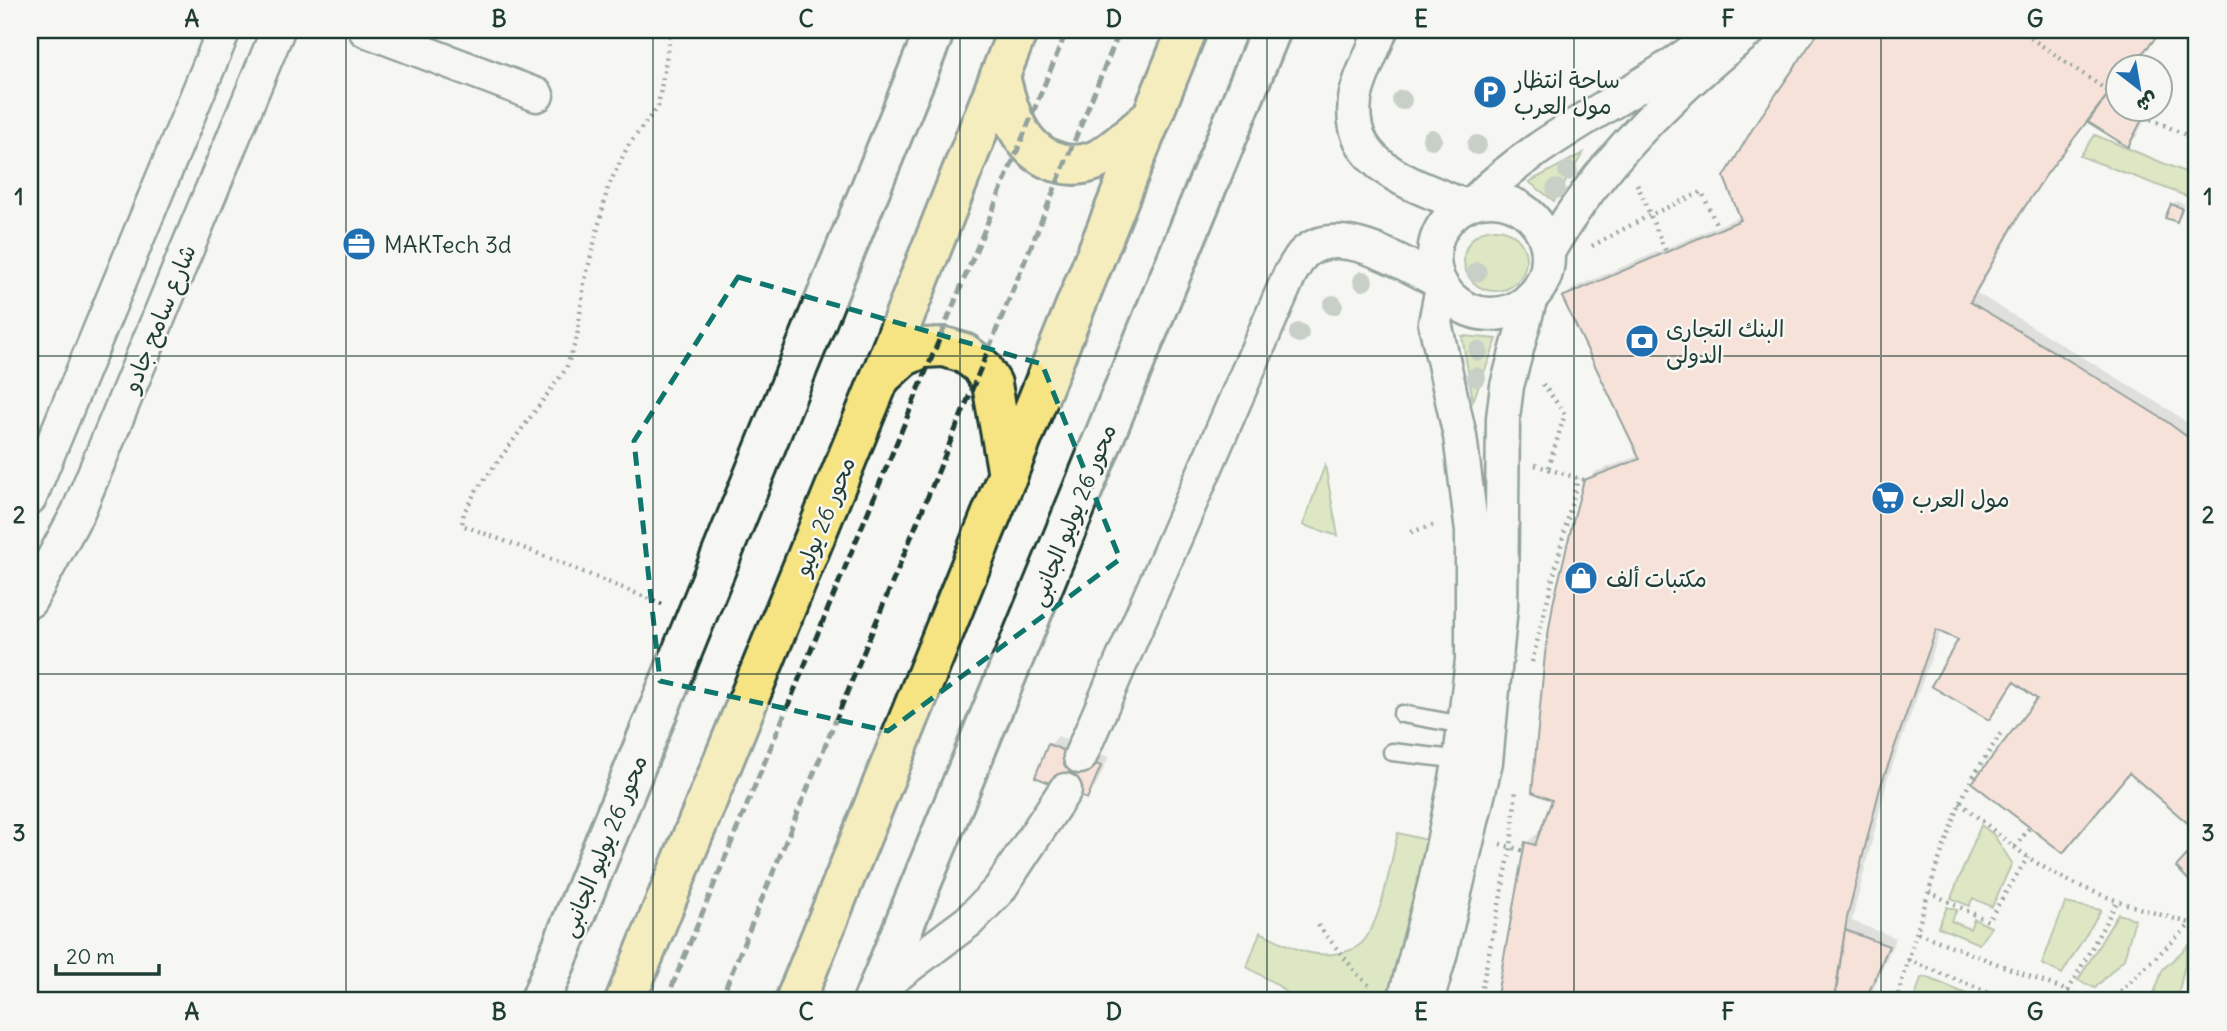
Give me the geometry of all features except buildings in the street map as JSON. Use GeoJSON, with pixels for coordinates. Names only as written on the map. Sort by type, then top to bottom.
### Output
{"type":"FeatureCollection","features":[{"type":"Feature","properties":{"kind":"highway","name":"محور 26 يوليو"},"geometry":{"type":"LineString","coordinates":[[625,1001],[880,378],[1018,30]]}},
{"type":"Feature","properties":{"kind":"highway"},"geometry":{"type":"LineString","coordinates":[[795,1001],[1186,30]]}},
{"type":"Feature","properties":{"kind":"highway"},"geometry":{"type":"LineString","coordinates":[[1000,76],[1010,111],[1025,140],[1040,156],[1054,161],[1072,166],[1096,161],[1151,118]]}},
{"type":"Feature","properties":{"kind":"highway"},"geometry":{"type":"LineString","coordinates":[[880,378],[903,357],[923,348],[944,347],[964,353],[981,366],[992,384],[1008,475]]}},
{"type":"Feature","properties":{"kind":"main road","name":"محور 26 يوليو الجانبى"},"geometry":{"type":"LineString","coordinates":[[540,1001],[935,30]]}},
{"type":"Feature","properties":{"kind":"main road","name":"محور 26 يوليو الجانبى"},"geometry":{"type":"LineString","coordinates":[[875,996],[1271,30]]}},
{"type":"Feature","properties":{"kind":"street"},"geometry":{"type":"LineString","coordinates":[[30,498],[224,30]]}},
{"type":"Feature","properties":{"kind":"street","name":"شارع سامح جادو"},"geometry":{"type":"LineString","coordinates":[[30,601],[79,512],[278,30]]}},
{"type":"Feature","properties":{"kind":"street"},"geometry":{"type":"LineString","coordinates":[[365,30],[537,95]]}},
{"type":"Feature","properties":{"kind":"street"},"geometry":{"type":"LineString","coordinates":[[1381,30],[1354,99],[1356,126],[1366,151],[1384,170],[1469,204],[1499,200],[1517,206],[1533,217],[1543,234],[1548,252],[1547,269],[1531,298],[1507,386],[1501,454],[1501,607],[1477,727],[1440,956],[1427,1001]]}},
{"type":"Feature","properties":{"kind":"street"},"geometry":{"type":"LineString","coordinates":[[1477,727],[1472,660],[1472,531],[1460,436],[1435,323],[1440,284],[1433,264],[1434,246],[1440,230],[1451,215],[1469,204],[1497,178],[1678,62],[1719,30]]}},
{"type":"Feature","properties":{"kind":"street"},"geometry":{"type":"LineString","coordinates":[[1548,252],[1566,220],[1621,148],[1750,30]]}},
{"type":"Feature","properties":{"kind":"street"},"geometry":{"type":"LineString","coordinates":[[1080,757],[1290,274],[1303,255],[1322,243],[1345,240],[1366,247],[1440,284],[1463,307],[1477,313],[1506,312],[1531,298]]}},
{"type":"Feature","properties":{"kind":"street"},"geometry":{"type":"LineString","coordinates":[[1392,998],[1435,882],[1473,761]]}},
{"type":"Feature","properties":{"kind":"street"},"geometry":{"type":"LineString","coordinates":[[875,996],[970,921],[999,890],[1065,790]]}},
{"type":"Feature","properties":{"kind":"lane"},"geometry":{"type":"LineString","coordinates":[[1402,714],[1477,727]]}},
{"type":"Feature","properties":{"kind":"lane"},"geometry":{"type":"LineString","coordinates":[[1392,752],[1473,761]]}},
{"type":"Feature","properties":{"kind":"path"},"geometry":{"type":"LineString","coordinates":[[671,30],[658,106],[628,146],[608,187],[584,284],[577,337],[566,369],[476,491],[464,512],[462,526],[534,551],[696,618]]}},
{"type":"Feature","properties":{"kind":"path"},"geometry":{"type":"LineString","coordinates":[[2018,30],[2104,88]]}},
{"type":"Feature","properties":{"kind":"path"},"geometry":{"type":"LineString","coordinates":[[2158,122],[2197,139]]}},
{"type":"Feature","properties":{"kind":"path"},"geometry":{"type":"LineString","coordinates":[[1621,148],[1666,252]]}},
{"type":"Feature","properties":{"kind":"path"},"geometry":{"type":"LineString","coordinates":[[1590,247],[1650,215],[1702,192],[1716,224]]}},
{"type":"Feature","properties":{"kind":"path"},"geometry":{"type":"LineString","coordinates":[[2192,215],[2197,202]]}},
{"type":"Feature","properties":{"kind":"path"},"geometry":{"type":"LineString","coordinates":[[1538,379],[1565,414],[1548,469]]}},
{"type":"Feature","properties":{"kind":"path"},"geometry":{"type":"LineString","coordinates":[[1501,454],[1584,480]]}},
{"type":"Feature","properties":{"kind":"path"},"geometry":{"type":"LineString","coordinates":[[1896,1001],[1929,892],[1960,803],[1972,778],[2001,733]]}},
{"type":"Feature","properties":{"kind":"path"},"geometry":{"type":"LineString","coordinates":[[1960,803],[2028,857],[2071,881],[2118,900],[2195,924]]}},
{"type":"Feature","properties":{"kind":"path"},"geometry":{"type":"LineString","coordinates":[[2015,847],[2030,827]]}},
{"type":"Feature","properties":{"kind":"path"},"geometry":{"type":"LineString","coordinates":[[1929,892],[1989,921],[2028,857]]}},
{"type":"Feature","properties":{"kind":"path"},"geometry":{"type":"LineString","coordinates":[[2068,991],[2118,900]]}},
{"type":"Feature","properties":{"kind":"path"},"geometry":{"type":"LineString","coordinates":[[2110,1001],[2195,924],[2197,918]]}},
{"type":"Feature","properties":{"kind":"path"},"geometry":{"type":"LineString","coordinates":[[1318,925],[1359,976],[1392,998]]}},
{"type":"Feature","properties":{"kind":"path"},"geometry":{"type":"LineString","coordinates":[[1918,933],[2093,1001]]}},
{"type":"Feature","properties":{"kind":"path"},"geometry":{"type":"LineString","coordinates":[[1908,960],[2009,1001]]}},
{"type":"Feature","properties":{"kind":"path"},"geometry":{"type":"LineString","coordinates":[[2189,1001],[2197,966]]}},
{"type":"Feature","properties":{"kind":"highlighted area"},"geometry":{"type":"Polygon","coordinates":[[[738,277],[1042,364],[1120,559],[888,731],[660,681],[634,441],[738,277]]]}},
{"type":"Feature","properties":{"kind":"green space"},"geometry":{"type":"Polygon","coordinates":[[[2095,135],[2197,177],[2194,199],[2080,156],[2095,135]]]}},
{"type":"Feature","properties":{"kind":"green space"},"geometry":{"type":"Polygon","coordinates":[[[1583,153],[1554,201],[1529,182],[1583,153]]]}},
{"type":"Feature","properties":{"kind":"green space"},"geometry":{"type":"Polygon","coordinates":[[[1495,229],[1507,231],[1517,238],[1524,248],[1524,272],[1517,282],[1507,289],[1495,291],[1483,289],[1473,282],[1466,272],[1464,260],[1466,248],[1473,238],[1483,231],[1495,229]]]}},
{"type":"Feature","properties":{"kind":"green space"},"geometry":{"type":"Polygon","coordinates":[[[1462,336],[1497,339],[1473,401],[1462,336]]]}},
{"type":"Feature","properties":{"kind":"green space"},"geometry":{"type":"Polygon","coordinates":[[[1325,465],[1338,536],[1303,525],[1325,465]]]}},
{"type":"Feature","properties":{"kind":"green space"},"geometry":{"type":"Polygon","coordinates":[[[1981,825],[1993,834],[2012,863],[1992,907],[1973,898],[1969,906],[1951,898],[1981,825]]]}},
{"type":"Feature","properties":{"kind":"green space"},"geometry":{"type":"Polygon","coordinates":[[[1398,833],[1431,841],[1392,1001],[1297,1001],[1276,984],[1247,967],[1260,932],[1313,954],[1339,953],[1361,944],[1377,915],[1398,833]]]}},
{"type":"Feature","properties":{"kind":"green space"},"geometry":{"type":"Polygon","coordinates":[[[2065,903],[2101,910],[2062,974],[2042,964],[2065,903]]]}},
{"type":"Feature","properties":{"kind":"green space"},"geometry":{"type":"Polygon","coordinates":[[[1947,907],[1957,910],[1951,921],[1970,929],[1974,919],[1991,927],[1979,944],[1938,927],[1947,907]]]}},
{"type":"Feature","properties":{"kind":"green space"},"geometry":{"type":"Polygon","coordinates":[[[2118,914],[2135,919],[2124,959],[2095,988],[2078,980],[2118,914]]]}},
{"type":"Feature","properties":{"kind":"green space"},"geometry":{"type":"Polygon","coordinates":[[[2189,945],[2177,1001],[2151,1001],[2163,969],[2189,945]]]}},
{"type":"Feature","properties":{"kind":"green space"},"geometry":{"type":"Polygon","coordinates":[[[1926,977],[1983,1001],[1914,1001],[1921,978],[1926,977]]]}},
{"type":"Feature","properties":{"kind":"railway"},"geometry":{"type":"LineString","coordinates":[[666,1001],[1067,30]]}},
{"type":"Feature","properties":{"kind":"railway"},"geometry":{"type":"LineString","coordinates":[[720,1001],[1120,30]]}},
{"type":"Feature","properties":{"kind":"place","name":"ساحة انتظار مول العرب"},"geometry":{"type":"Point","coordinates":[1490,92]}},
{"type":"Feature","properties":{"kind":"place","name":"MAKTech 3d"},"geometry":{"type":"Point","coordinates":[359,244]}},
{"type":"Feature","properties":{"kind":"place","name":"البنك التجارى الدولى"},"geometry":{"type":"Point","coordinates":[1642,341]}},
{"type":"Feature","properties":{"kind":"place","name":"مول العرب"},"geometry":{"type":"Point","coordinates":[1888,498]}},
{"type":"Feature","properties":{"kind":"place","name":"مكتبات ألف"},"geometry":{"type":"Point","coordinates":[1581,578]}}]}
